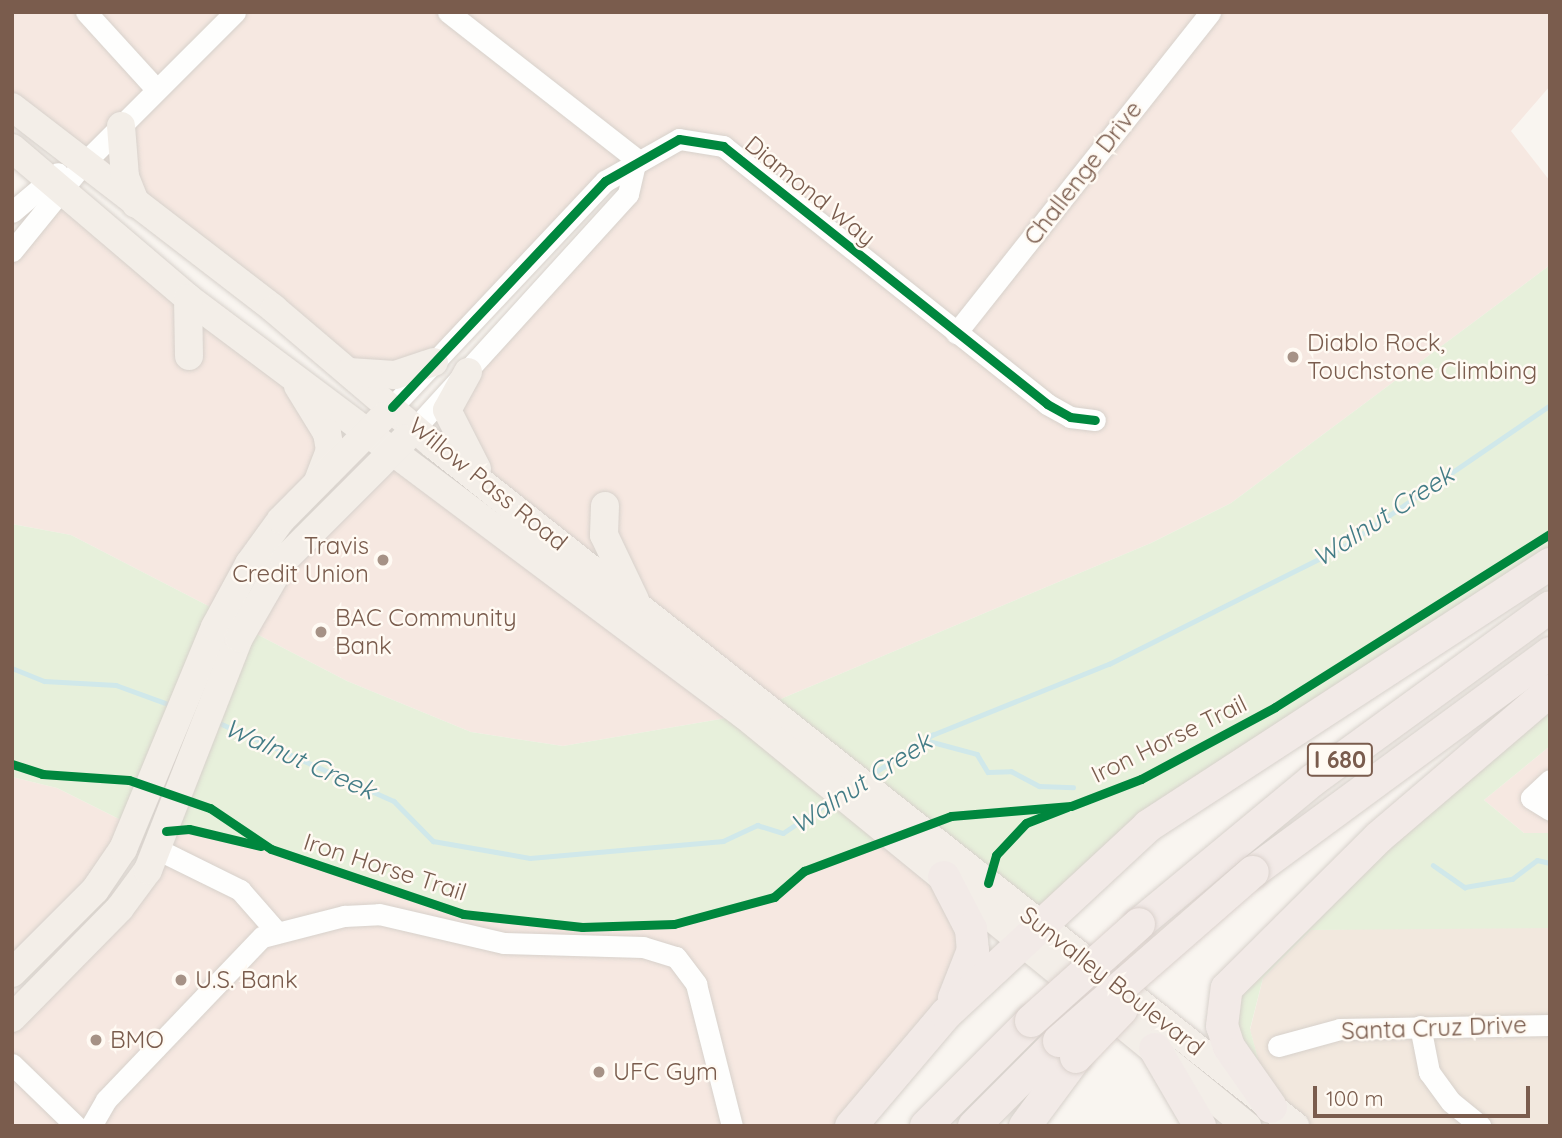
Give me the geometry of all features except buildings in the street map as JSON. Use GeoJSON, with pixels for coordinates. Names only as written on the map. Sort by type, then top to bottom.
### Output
{"type":"FeatureCollection","features":[{"type":"Feature","properties":{"kind":"highway"},"geometry":{"type":"LineString","coordinates":[[851,1126],[946,1014],[1031,932],[1171,809],[1550,564]]}},
{"type":"Feature","properties":{"kind":"highway","name":"I 680"},"geometry":{"type":"LineString","coordinates":[[926,1126],[1031,1021],[1139,924],[1313,780],[1550,607]]}},
{"type":"Feature","properties":{"kind":"highway","name":"I 680"},"geometry":{"type":"LineString","coordinates":[[974,1126],[1067,1049],[1254,872],[1550,653]]}},
{"type":"Feature","properties":{"kind":"highway"},"geometry":{"type":"LineString","coordinates":[[1271,1119],[1230,1047],[1222,1026],[1227,988],[1379,837],[1550,691]]}},
{"type":"Feature","properties":{"kind":"highway"},"geometry":{"type":"LineString","coordinates":[[944,877],[971,929],[973,950],[946,1014]]}},
{"type":"Feature","properties":{"kind":"highway"},"geometry":{"type":"LineString","coordinates":[[1025,1126],[1067,1049]]}},
{"type":"Feature","properties":{"kind":"highway"},"geometry":{"type":"LineString","coordinates":[[1155,1049],[1200,1126]]}},
{"type":"Feature","properties":{"kind":"main road","name":"Willow Pass Road"},"geometry":{"type":"LineString","coordinates":[[12,107],[349,372],[638,605],[754,711]]}},
{"type":"Feature","properties":{"kind":"main road"},"geometry":{"type":"LineString","coordinates":[[121,126],[125,177],[136,204]]}},
{"type":"Feature","properties":{"kind":"main road","name":"Willow Pass Road"},"geometry":{"type":"LineString","coordinates":[[12,148],[188,298],[370,432],[434,488],[754,711],[918,841]]}},
{"type":"Feature","properties":{"kind":"main road"},"geometry":{"type":"LineString","coordinates":[[188,298],[189,356]]}},
{"type":"Feature","properties":{"kind":"main road"},"geometry":{"type":"LineString","coordinates":[[349,372],[395,375],[434,362]]}},
{"type":"Feature","properties":{"kind":"main road"},"geometry":{"type":"LineString","coordinates":[[289,372],[327,433],[330,450],[316,485]]}},
{"type":"Feature","properties":{"kind":"main road"},"geometry":{"type":"LineString","coordinates":[[468,372],[447,410],[461,447],[488,485]]}},
{"type":"Feature","properties":{"kind":"main road"},"geometry":{"type":"LineString","coordinates":[[12,1018],[120,908],[157,849],[161,806],[227,633],[250,564],[295,505],[392,407]]}},
{"type":"Feature","properties":{"kind":"main road"},"geometry":{"type":"LineString","coordinates":[[227,633],[278,571],[416,427]]}},
{"type":"Feature","properties":{"kind":"main road"},"geometry":{"type":"LineString","coordinates":[[605,506],[604,535],[638,605]]}},
{"type":"Feature","properties":{"kind":"main road"},"geometry":{"type":"LineString","coordinates":[[12,973],[94,890],[161,806]]}},
{"type":"Feature","properties":{"kind":"main road","name":"Sunvalley Boulevard"},"geometry":{"type":"LineString","coordinates":[[918,841],[1271,1119]]}},
{"type":"Feature","properties":{"kind":"main road","name":"Sunvalley Boulevard"},"geometry":{"type":"LineString","coordinates":[[918,841],[944,877],[1031,932],[1155,1049],[1271,1119]]}},
{"type":"Feature","properties":{"kind":"street"},"geometry":{"type":"LineString","coordinates":[[86,12],[158,90]]}},
{"type":"Feature","properties":{"kind":"street"},"geometry":{"type":"LineString","coordinates":[[12,212],[56,185],[83,164],[234,12]]}},
{"type":"Feature","properties":{"kind":"street"},"geometry":{"type":"LineString","coordinates":[[416,427],[628,194],[636,159],[448,12]]}},
{"type":"Feature","properties":{"kind":"street","name":"Challenge Drive"},"geometry":{"type":"LineString","coordinates":[[956,333],[1209,12]]}},
{"type":"Feature","properties":{"kind":"street","name":"Diamond Way"},"geometry":{"type":"LineString","coordinates":[[392,407],[605,181],[636,159],[679,139],[723,146],[1047,404],[1070,417],[1094,420]]}},
{"type":"Feature","properties":{"kind":"street"},"geometry":{"type":"LineString","coordinates":[[12,251],[56,185]]}},
{"type":"Feature","properties":{"kind":"street"},"geometry":{"type":"LineString","coordinates":[[278,571],[274,554],[296,519],[295,505]]}},
{"type":"Feature","properties":{"kind":"street"},"geometry":{"type":"LineString","coordinates":[[1550,780],[1531,798],[1550,810]]}},
{"type":"Feature","properties":{"kind":"street"},"geometry":{"type":"LineString","coordinates":[[157,849],[240,890],[276,931]]}},
{"type":"Feature","properties":{"kind":"street"},"geometry":{"type":"LineString","coordinates":[[91,1126],[143,1060],[262,937],[276,931],[379,914],[504,943],[664,950],[693,975],[732,1126]]}},
{"type":"Feature","properties":{"kind":"street","name":"Santa Cruz Drive"},"geometry":{"type":"LineString","coordinates":[[1278,1046],[1340,1029],[1550,1025]]}},
{"type":"Feature","properties":{"kind":"street"},"geometry":{"type":"LineString","coordinates":[[1420,1026],[1429,1072],[1451,1102],[1481,1126]]}},
{"type":"Feature","properties":{"kind":"street"},"geometry":{"type":"LineString","coordinates":[[12,1064],[76,1126]]}},
{"type":"Feature","properties":{"kind":"shaded area"},"geometry":{"type":"Polygon","coordinates":[[[12,12],[1550,12],[1550,86],[1511,131],[1550,181],[1550,265],[1231,503],[1151,543],[764,706],[488,485],[447,410],[628,194],[636,160],[434,362],[375,375],[12,108],[12,12]]]}},
{"type":"Feature","properties":{"kind":"shaded area"},"geometry":{"type":"Polygon","coordinates":[[[65,193],[289,372],[330,450],[222,613],[71,535],[12,524],[12,251],[65,193]]]}},
{"type":"Feature","properties":{"kind":"shaded area"},"geometry":{"type":"Polygon","coordinates":[[[393,451],[744,715],[563,746],[471,732],[347,681],[245,628],[393,451]]]}},
{"type":"Feature","properties":{"kind":"shaded area"},"geometry":{"type":"Polygon","coordinates":[[[1550,746],[1550,833],[1524,833],[1484,800],[1550,746]]]}},
{"type":"Feature","properties":{"kind":"shaded area"},"geometry":{"type":"Polygon","coordinates":[[[12,777],[57,788],[135,827],[12,973],[12,777]]]}},
{"type":"Feature","properties":{"kind":"shaded area"},"geometry":{"type":"Polygon","coordinates":[[[189,829],[271,849],[463,914],[636,927],[710,917],[769,899],[804,871],[895,836],[944,877],[973,950],[851,1126],[12,1126],[12,1018],[166,831],[189,829]]]}},
{"type":"Feature","properties":{"kind":"shaded area"},"geometry":{"type":"Polygon","coordinates":[[[1499,925],[1550,928],[1550,1126],[1295,1126],[1271,1107],[1250,1030],[1263,978],[1311,930],[1499,925]]]}},
{"type":"Feature","properties":{"kind":"green space"},"geometry":{"type":"Polygon","coordinates":[[[1550,265],[1550,564],[1171,809],[1040,924],[764,706],[1151,543],[1231,503],[1550,265]]]}},
{"type":"Feature","properties":{"kind":"green space"},"geometry":{"type":"Polygon","coordinates":[[[12,524],[71,535],[222,613],[135,827],[57,788],[12,777],[12,524]]]}},
{"type":"Feature","properties":{"kind":"green space"},"geometry":{"type":"Polygon","coordinates":[[[245,628],[347,681],[471,732],[563,746],[744,715],[895,836],[804,871],[774,897],[710,917],[582,927],[463,914],[219,834],[166,831],[245,628]]]}},
{"type":"Feature","properties":{"kind":"green space"},"geometry":{"type":"Polygon","coordinates":[[[1550,691],[1550,746],[1484,800],[1524,833],[1550,833],[1550,928],[1311,930],[1263,978],[1250,1029],[1271,1107],[1223,1005],[1550,691]]]}},
{"type":"Feature","properties":{"kind":"waterway","name":"Walnut Creek"},"geometry":{"type":"LineString","coordinates":[[868,777],[932,735],[1109,664],[1343,547],[1550,405]]}},
{"type":"Feature","properties":{"kind":"waterway","name":"Walnut Creek"},"geometry":{"type":"LineString","coordinates":[[12,668],[44,681],[116,685],[171,705]]}},
{"type":"Feature","properties":{"kind":"waterway","name":"Walnut Creek"},"geometry":{"type":"LineString","coordinates":[[215,721],[394,801],[433,841],[530,858],[723,841],[757,825],[783,833],[831,801]]}},
{"type":"Feature","properties":{"kind":"waterway"},"geometry":{"type":"LineString","coordinates":[[925,740],[977,754],[988,772],[1011,771],[1039,786],[1073,787]]}},
{"type":"Feature","properties":{"kind":"waterway"},"geometry":{"type":"LineString","coordinates":[[1433,865],[1465,887],[1512,879],[1537,860],[1550,863]]}},
{"type":"Feature","properties":{"kind":"cycle path"},"geometry":{"type":"LineString","coordinates":[[392,407],[605,181],[679,139],[723,146],[1047,404],[1070,417],[1095,420]]}},
{"type":"Feature","properties":{"kind":"cycle path","name":"Iron Horse Trail"},"geometry":{"type":"LineString","coordinates":[[12,764],[42,774],[129,780],[210,808],[271,849],[463,914],[582,927],[674,924],[774,897],[804,871],[951,816],[1071,806],[1141,779],[1275,707],[1550,534]]}},
{"type":"Feature","properties":{"kind":"cycle path"},"geometry":{"type":"LineString","coordinates":[[988,883],[996,855],[1026,823],[1067,807]]}},
{"type":"Feature","properties":{"kind":"cycle path"},"geometry":{"type":"LineString","coordinates":[[166,831],[189,829],[261,846]]}},
{"type":"Feature","properties":{"kind":"place","name":"Diablo Rock, Touchstone Climbing"},"geometry":{"type":"Point","coordinates":[1293,357]}},
{"type":"Feature","properties":{"kind":"place","name":"Travis Credit Union"},"geometry":{"type":"Point","coordinates":[383,560]}},
{"type":"Feature","properties":{"kind":"place","name":"BAC Community Bank"},"geometry":{"type":"Point","coordinates":[321,632]}},
{"type":"Feature","properties":{"kind":"place","name":"U.S. Bank"},"geometry":{"type":"Point","coordinates":[181,980]}},
{"type":"Feature","properties":{"kind":"place","name":"BMO"},"geometry":{"type":"Point","coordinates":[96,1040]}},
{"type":"Feature","properties":{"kind":"place","name":"UFC Gym"},"geometry":{"type":"Point","coordinates":[599,1072]}}]}
